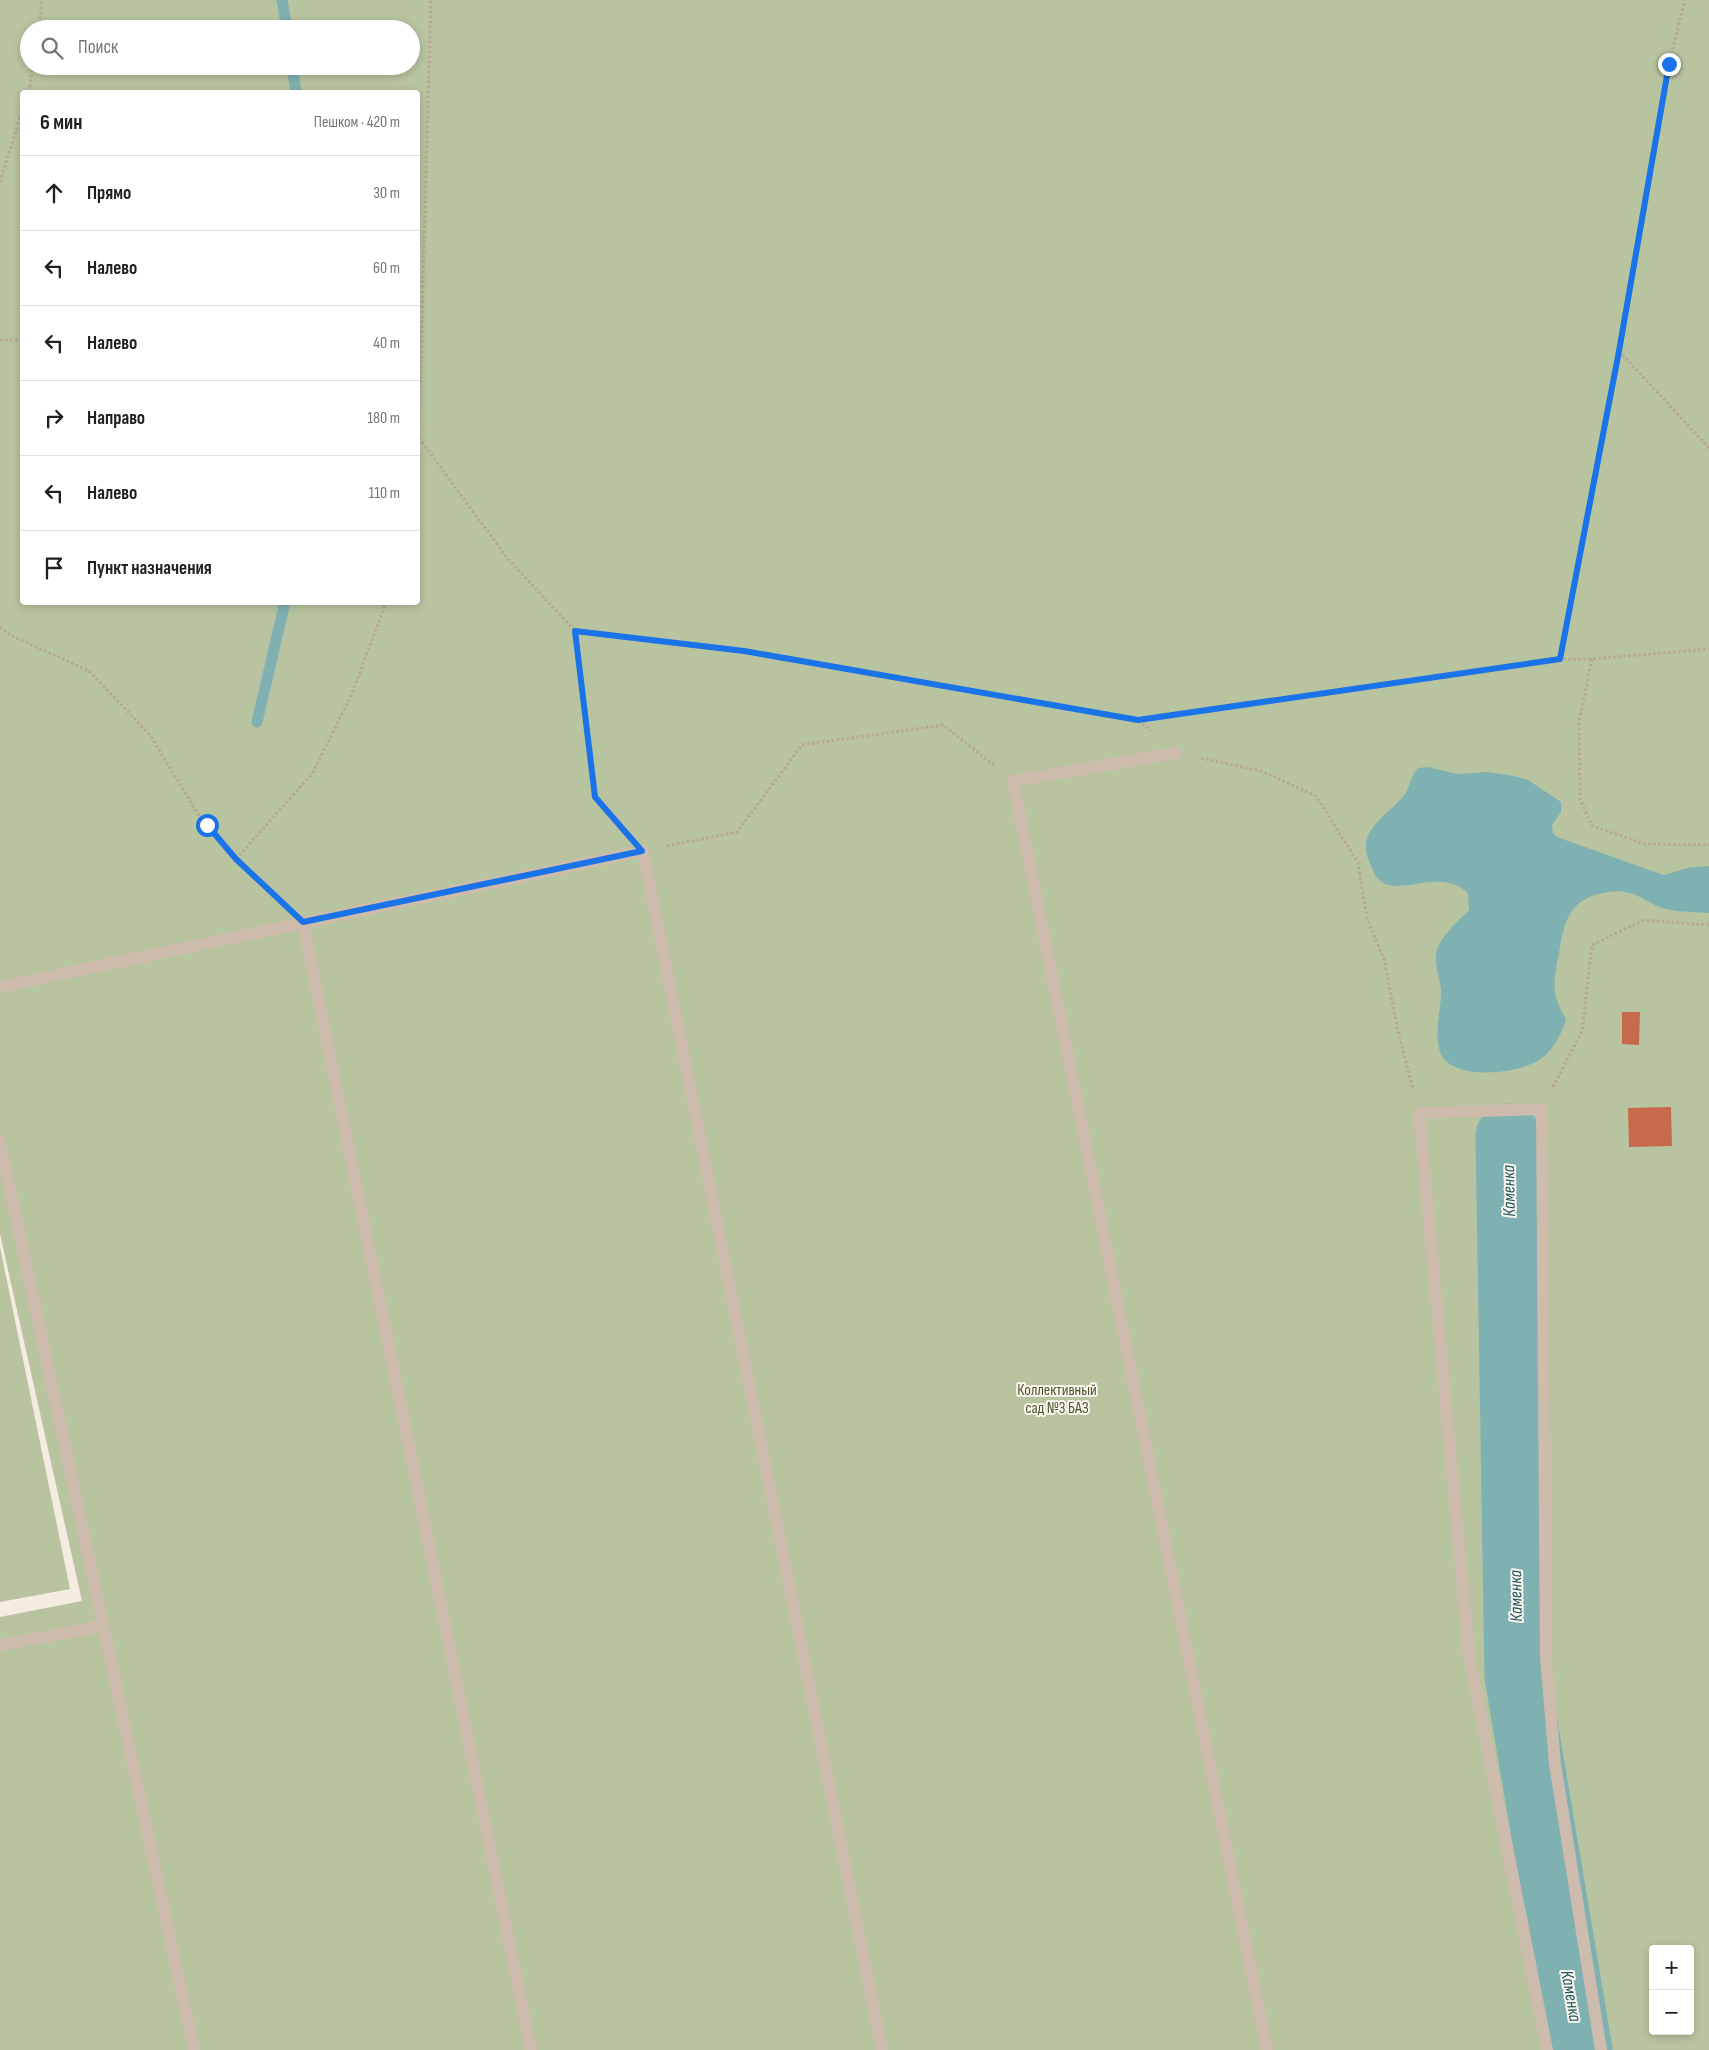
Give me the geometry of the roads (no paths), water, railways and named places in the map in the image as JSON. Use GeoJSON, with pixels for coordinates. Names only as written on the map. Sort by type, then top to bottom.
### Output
{"type":"FeatureCollection","features":[{"type":"Feature","properties":{"kind":"lane"},"geometry":{"type":"LineString","coordinates":[[1176,753],[1013,781],[1266,2050]]}},
{"type":"Feature","properties":{"kind":"lane"},"geometry":{"type":"LineString","coordinates":[[0,987],[642,851],[882,2050]]}},
{"type":"Feature","properties":{"kind":"lane"},"geometry":{"type":"LineString","coordinates":[[303,922],[531,2050]]}},
{"type":"Feature","properties":{"kind":"lane"},"geometry":{"type":"LineString","coordinates":[[1547,2050],[1469,1655],[1419,1113],[1542,1109],[1546,1658],[1555,1764],[1601,2050]]}},
{"type":"Feature","properties":{"kind":"lane"},"geometry":{"type":"LineString","coordinates":[[0,1142],[194,2050]]}},
{"type":"Feature","properties":{"kind":"lane"},"geometry":{"type":"LineString","coordinates":[[0,1645],[103,1626]]}},
{"type":"Feature","properties":{"kind":"water"},"geometry":{"type":"Polygon","coordinates":[[[1428,767],[1458,774],[1488,772],[1528,780],[1561,802],[1561,812],[1552,825],[1553,833],[1557,837],[1649,870],[1664,875],[1687,868],[1709,866],[1709,913],[1666,909],[1622,891],[1603,893],[1584,900],[1572,911],[1564,927],[1554,984],[1560,1009],[1566,1019],[1554,1045],[1542,1058],[1520,1068],[1489,1073],[1459,1069],[1448,1063],[1441,1054],[1439,1047],[1437,1032],[1441,993],[1436,956],[1437,949],[1444,937],[1469,910],[1468,893],[1457,885],[1445,882],[1396,886],[1386,884],[1376,876],[1367,854],[1366,844],[1373,828],[1402,798],[1418,768],[1428,767]]]}},
{"type":"Feature","properties":{"kind":"waterway"},"geometry":{"type":"LineString","coordinates":[[282,0],[285,20]]}},
{"type":"Feature","properties":{"kind":"waterway"},"geometry":{"type":"LineString","coordinates":[[293,75],[296,90]]}},
{"type":"Feature","properties":{"kind":"waterway"},"geometry":{"type":"LineString","coordinates":[[257,722],[284,605]]}},
{"type":"Feature","properties":{"kind":"waterway","name":"Каменка"},"geometry":{"type":"LineString","coordinates":[[1508,1136],[1517,1676],[1580,2050]]}},
{"type":"Feature","properties":{"kind":"park label","name":"Коллективный сад №3 БАЗ"},"geometry":{"type":"Point","coordinates":[1057,1399]}}]}
